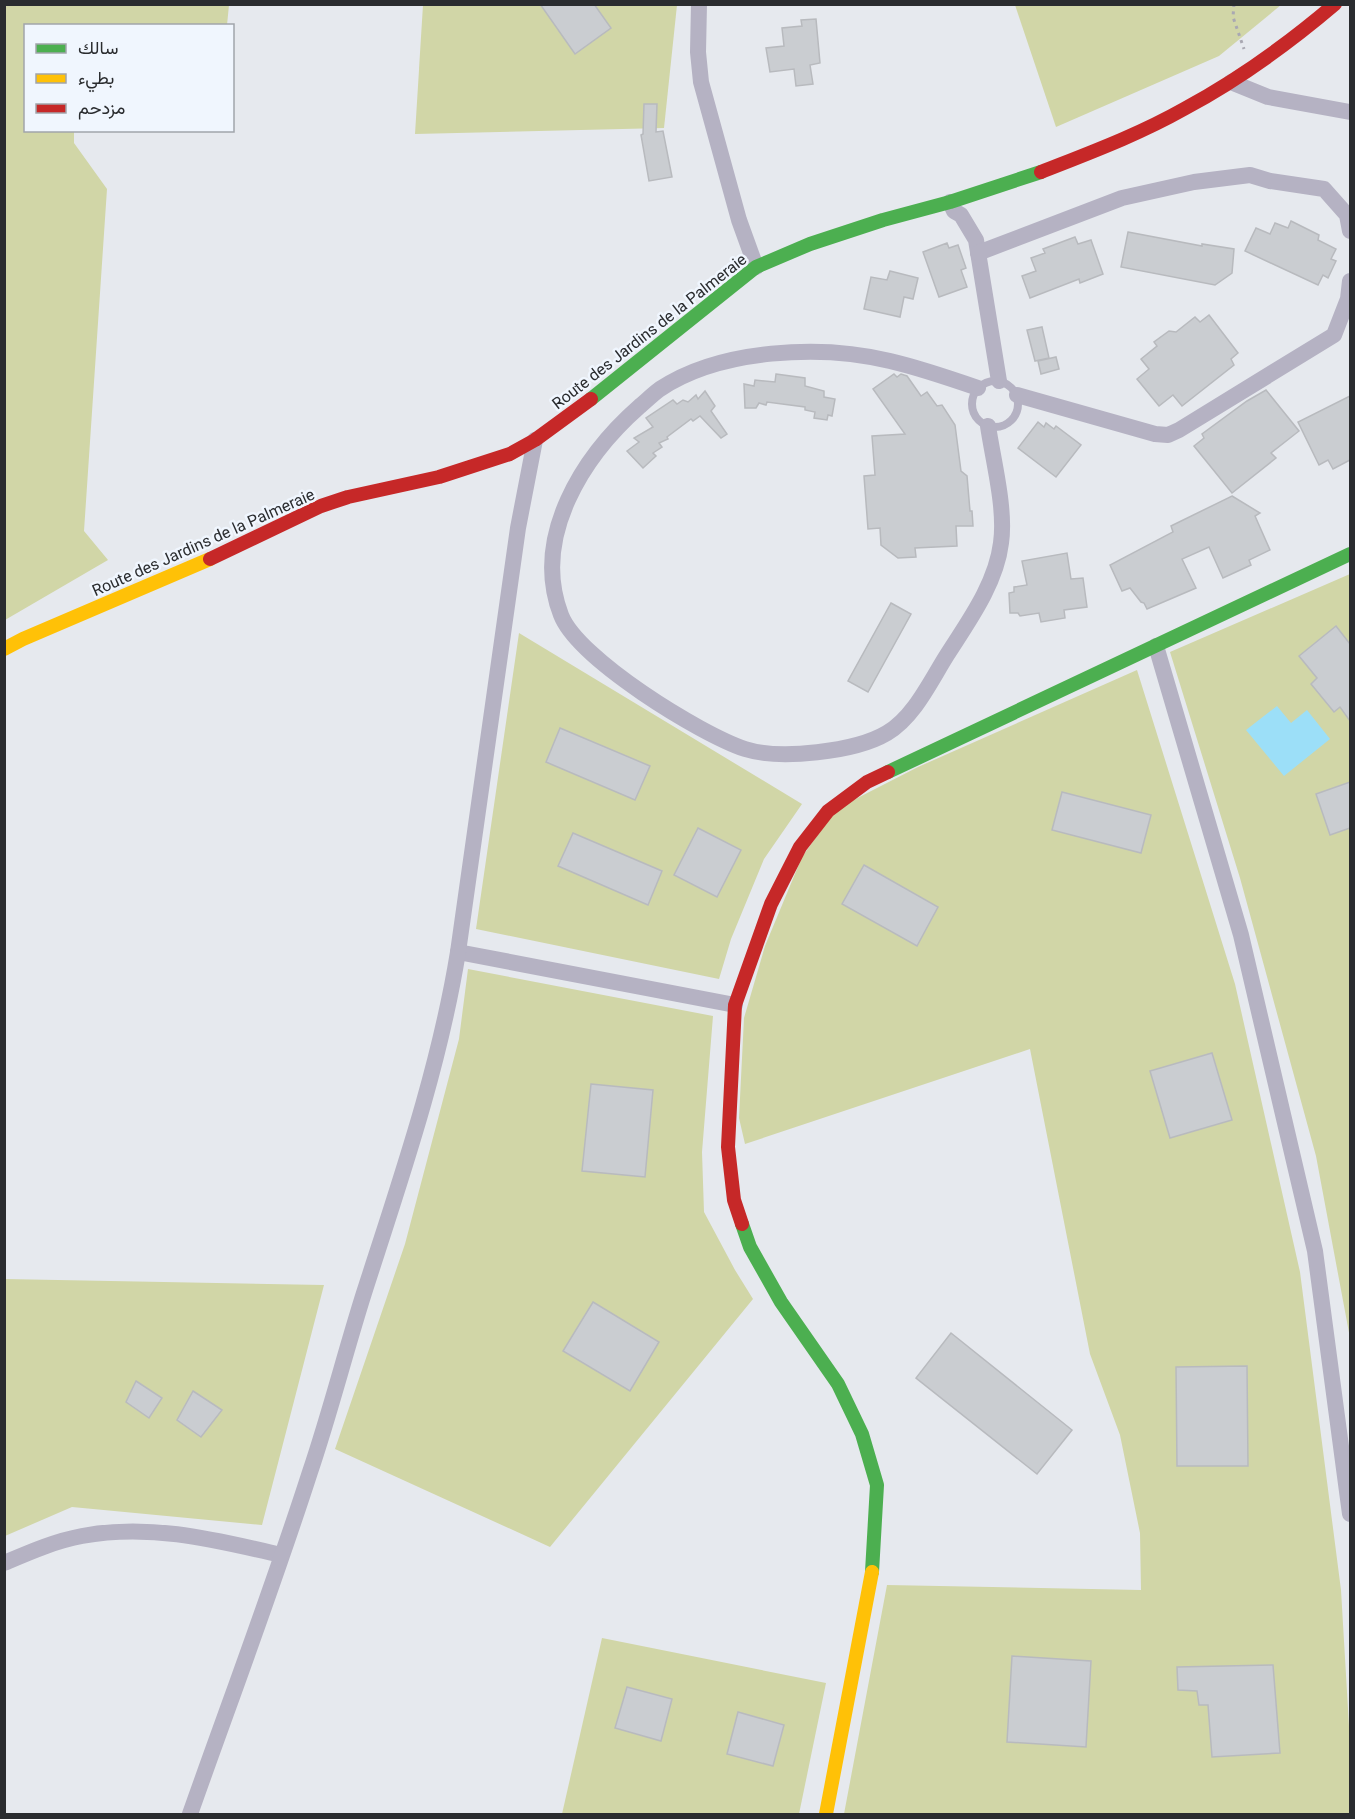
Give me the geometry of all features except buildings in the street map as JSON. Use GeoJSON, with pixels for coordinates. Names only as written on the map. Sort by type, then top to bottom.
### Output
{"type":"FeatureCollection","features":[{"type":"Feature","properties":{"kind":"street"},"geometry":{"type":"LineString","coordinates":[[699,4],[698,52],[701,82],[739,220],[756,267]]}},
{"type":"Feature","properties":{"kind":"street","name":"Route des Jardins de la Palmeraie"},"geometry":{"type":"LineString","coordinates":[[4,649],[186,571],[321,506],[348,497],[439,477],[510,454],[535,440],[613,383],[756,267],[810,244],[1026,178],[1124,139],[1183,110],[1231,82],[1308,27],[1335,4]]}},
{"type":"Feature","properties":{"kind":"street"},"geometry":{"type":"LineString","coordinates":[[1231,82],[1268,97],[1350,112]]}},
{"type":"Feature","properties":{"kind":"street"},"geometry":{"type":"LineString","coordinates":[[978,253],[1122,198],[1194,182],[1250,175],[1269,181],[1324,189],[1347,215],[1350,231]]}},
{"type":"Feature","properties":{"kind":"street"},"geometry":{"type":"LineString","coordinates":[[951,202],[954,211],[961,215],[976,240],[999,381]]}},
{"type":"Feature","properties":{"kind":"street"},"geometry":{"type":"LineString","coordinates":[[1017,395],[1155,434],[1168,435],[1334,335],[1348,300],[1350,281]]}},
{"type":"Feature","properties":{"kind":"street"},"geometry":{"type":"LineString","coordinates":[[978,388],[887,360],[837,354],[788,352],[729,360],[689,373],[659,390],[622,422],[578,478],[556,534],[552,567],[554,592],[562,619],[597,659],[636,689],[697,727],[747,750],[784,754],[828,751],[869,742],[886,734],[909,714],[981,598],[996,564],[1001,542],[1001,513],[988,426]]}},
{"type":"Feature","properties":{"kind":"street"},"geometry":{"type":"LineString","coordinates":[[190,1815],[310,1472],[363,1296],[414,1139],[449,1007],[514,551],[535,440]]}},
{"type":"Feature","properties":{"kind":"street"},"geometry":{"type":"LineString","coordinates":[[826,1815],[873,1566],[877,1485],[862,1434],[838,1384],[781,1302],[750,1247],[734,1200],[728,1147],[735,1005],[771,904],[800,847],[828,811],[849,794],[886,773],[1350,554]]}},
{"type":"Feature","properties":{"kind":"street"},"geometry":{"type":"LineString","coordinates":[[1156,646],[1241,935],[1315,1251],[1350,1514]]}},
{"type":"Feature","properties":{"kind":"street"},"geometry":{"type":"LineString","coordinates":[[458,952],[735,1005]]}},
{"type":"Feature","properties":{"kind":"street"},"geometry":{"type":"LineString","coordinates":[[4,1563],[46,1546],[82,1536],[146,1531],[196,1536],[282,1555]]}},
{"type":"Feature","properties":{"kind":"lane"},"geometry":{"type":"LineString","coordinates":[[991,381],[999,381],[1012,388],[1017,395],[1018,410],[1014,417],[1003,426],[988,426],[976,417],[972,402],[978,388],[991,381]]}},
{"type":"Feature","properties":{"kind":"path"},"geometry":{"type":"LineString","coordinates":[[1234,4],[1233,17],[1250,68]]}},
{"type":"Feature","properties":{"kind":"green space"},"geometry":{"type":"Polygon","coordinates":[[[5,4],[229,5],[227,24],[24,24],[24,132],[74,132],[74,143],[107,189],[84,531],[108,560],[5,620],[5,4]]]}},
{"type":"Feature","properties":{"kind":"green space"},"geometry":{"type":"Polygon","coordinates":[[[1015,4],[1281,5],[1219,56],[1056,127],[1015,4]]]}},
{"type":"Feature","properties":{"kind":"green space"},"geometry":{"type":"Polygon","coordinates":[[[423,5],[677,5],[664,128],[415,134],[423,5]]]}},
{"type":"Feature","properties":{"kind":"green space"},"geometry":{"type":"Polygon","coordinates":[[[1350,574],[1350,1338],[1316,1156],[1240,878],[1170,652],[1350,574]]]}},
{"type":"Feature","properties":{"kind":"green space"},"geometry":{"type":"Polygon","coordinates":[[[519,633],[802,804],[764,859],[731,939],[719,979],[476,929],[519,633]]]}},
{"type":"Feature","properties":{"kind":"green space"},"geometry":{"type":"Polygon","coordinates":[[[1137,670],[1235,984],[1300,1272],[1341,1590],[1350,1743],[1350,1814],[844,1814],[887,1585],[1141,1590],[1140,1533],[1120,1435],[1090,1354],[1030,1049],[745,1144],[739,1118],[744,1018],[765,946],[802,857],[836,809],[918,767],[1137,670]]]}},
{"type":"Feature","properties":{"kind":"green space"},"geometry":{"type":"Polygon","coordinates":[[[468,969],[713,1016],[702,1152],[704,1212],[753,1299],[550,1547],[335,1449],[405,1244],[459,1039],[468,969]]]}},
{"type":"Feature","properties":{"kind":"green space"},"geometry":{"type":"Polygon","coordinates":[[[5,1279],[324,1285],[262,1525],[72,1507],[5,1536],[5,1279]]]}},
{"type":"Feature","properties":{"kind":"green space"},"geometry":{"type":"Polygon","coordinates":[[[602,1638],[826,1683],[799,1814],[562,1814],[602,1638]]]}},
{"type":"Feature","properties":{"kind":"water"},"geometry":{"type":"Polygon","coordinates":[[[1277,706],[1291,723],[1307,710],[1330,739],[1284,776],[1246,730],[1277,706]]]}},
{"type":"Feature","properties":{"kind":"traffic: fast"},"geometry":{"type":"LineString","coordinates":[[591,399],[756,267],[810,244],[1041,172]]}},
{"type":"Feature","properties":{"kind":"traffic: fast"},"geometry":{"type":"LineString","coordinates":[[888,772],[1350,554]]}},
{"type":"Feature","properties":{"kind":"traffic: fast"},"geometry":{"type":"LineString","coordinates":[[742,1224],[750,1247],[781,1302],[838,1384],[862,1434],[877,1485],[872,1572]]}},
{"type":"Feature","properties":{"kind":"traffic: slow"},"geometry":{"type":"LineString","coordinates":[[4,649],[210,559]]}},
{"type":"Feature","properties":{"kind":"traffic: slow"},"geometry":{"type":"LineString","coordinates":[[826,1814],[872,1572]]}},
{"type":"Feature","properties":{"kind":"traffic: jam"},"geometry":{"type":"LineString","coordinates":[[1041,172],[1131,135],[1204,98],[1262,61],[1335,4]]}},
{"type":"Feature","properties":{"kind":"traffic: jam"},"geometry":{"type":"LineString","coordinates":[[210,559],[321,506],[348,497],[439,477],[510,454],[535,440],[591,399]]}},
{"type":"Feature","properties":{"kind":"traffic: jam"},"geometry":{"type":"LineString","coordinates":[[742,1224],[734,1200],[728,1147],[735,1005],[771,904],[800,847],[828,811],[867,782],[888,772]]}}]}
